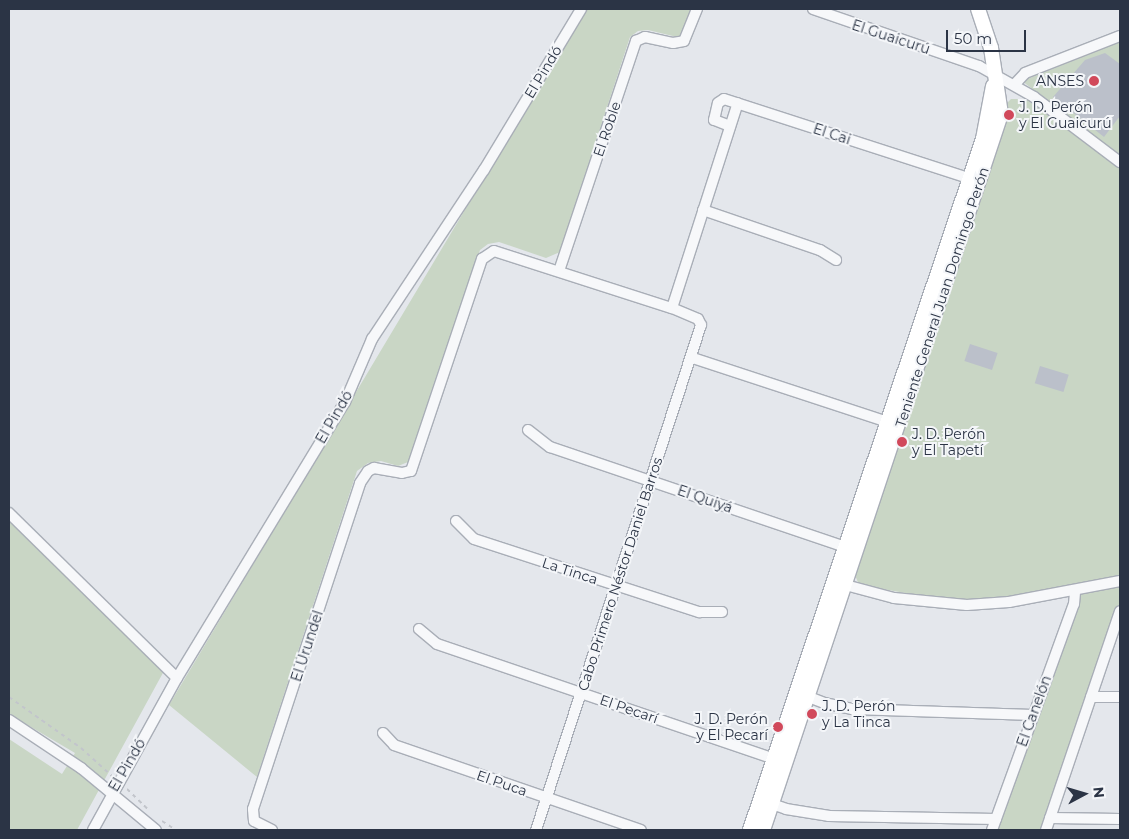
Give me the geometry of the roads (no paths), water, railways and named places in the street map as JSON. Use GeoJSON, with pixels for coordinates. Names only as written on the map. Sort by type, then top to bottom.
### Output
{"type":"FeatureCollection","features":[{"type":"Feature","properties":{"kind":"main road","name":"Teniente General Juan Domingo Perón"},"geometry":{"type":"LineString","coordinates":[[750,830],[766,802],[975,180],[988,121],[995,76],[986,29],[978,9]]}},
{"type":"Feature","properties":{"kind":"main road","name":"Teniente General Juan Domingo Perón"},"geometry":{"type":"LineString","coordinates":[[763,830],[766,802]]}},
{"type":"Feature","properties":{"kind":"street","name":"El Pindó"},"geometry":{"type":"LineString","coordinates":[[93,830],[112,792],[177,678],[345,402],[360,362],[385,318],[484,170],[581,9]]}},
{"type":"Feature","properties":{"kind":"street","name":"El Roble"},"geometry":{"type":"LineString","coordinates":[[559,271],[636,41],[645,37],[679,43],[689,35],[698,9]]}},
{"type":"Feature","properties":{"kind":"street","name":"El Guaicurú"},"geometry":{"type":"LineString","coordinates":[[813,9],[979,66],[1034,97],[1120,162]]}},
{"type":"Feature","properties":{"kind":"street"},"geometry":{"type":"LineString","coordinates":[[1014,85],[1025,73],[1120,36]]}},
{"type":"Feature","properties":{"kind":"street","name":"El Cai"},"geometry":{"type":"LineString","coordinates":[[730,126],[714,120],[718,103],[724,99],[975,180]]}},
{"type":"Feature","properties":{"kind":"street"},"geometry":{"type":"LineString","coordinates":[[559,271],[672,308],[738,103]]}},
{"type":"Feature","properties":{"kind":"street"},"geometry":{"type":"LineString","coordinates":[[702,210],[820,250],[836,260]]}},
{"type":"Feature","properties":{"kind":"street","name":"El Urundel"},"geometry":{"type":"LineString","coordinates":[[272,830],[252,817],[364,476],[374,468],[402,473],[410,471],[414,466],[482,259],[494,251],[559,271]]}},
{"type":"Feature","properties":{"kind":"street","name":"Cabo Primero Néstor Daniel Barros"},"geometry":{"type":"LineString","coordinates":[[536,830],[701,331],[698,319],[672,308]]}},
{"type":"Feature","properties":{"kind":"street"},"geometry":{"type":"LineString","coordinates":[[693,358],[893,424]]}},
{"type":"Feature","properties":{"kind":"street","name":"El Quiyá"},"geometry":{"type":"LineString","coordinates":[[528,430],[550,447],[851,549]]}},
{"type":"Feature","properties":{"kind":"street"},"geometry":{"type":"LineString","coordinates":[[9,514],[177,678]]}},
{"type":"Feature","properties":{"kind":"street","name":"La Tinca"},"geometry":{"type":"LineString","coordinates":[[456,521],[474,539],[699,612],[722,612]]}},
{"type":"Feature","properties":{"kind":"street"},"geometry":{"type":"LineString","coordinates":[[840,583],[894,598],[967,605],[1075,592],[1120,582]]}},
{"type":"Feature","properties":{"kind":"street","name":"El Canelón"},"geometry":{"type":"LineString","coordinates":[[992,830],[1074,604],[1075,592]]}},
{"type":"Feature","properties":{"kind":"street"},"geometry":{"type":"LineString","coordinates":[[1046,830],[1120,611]]}},
{"type":"Feature","properties":{"kind":"street","name":"El Pecarí"},"geometry":{"type":"LineString","coordinates":[[419,629],[437,644],[780,761]]}},
{"type":"Feature","properties":{"kind":"street"},"geometry":{"type":"LineString","coordinates":[[802,694],[853,709],[1033,715]]}},
{"type":"Feature","properties":{"kind":"street"},"geometry":{"type":"LineString","coordinates":[[1091,697],[1120,697]]}},
{"type":"Feature","properties":{"kind":"street"},"geometry":{"type":"LineString","coordinates":[[9,720],[112,792],[132,813],[156,830]]}},
{"type":"Feature","properties":{"kind":"street","name":"El Puca"},"geometry":{"type":"LineString","coordinates":[[382,733],[394,745],[629,828],[641,830]]}},
{"type":"Feature","properties":{"kind":"street"},"geometry":{"type":"LineString","coordinates":[[766,802],[830,816],[996,819]]}},
{"type":"Feature","properties":{"kind":"street"},"geometry":{"type":"LineString","coordinates":[[1050,818],[1120,820]]}},
{"type":"Feature","properties":{"kind":"place","name":"ANSES"},"geometry":{"type":"Point","coordinates":[1094,81]}},
{"type":"Feature","properties":{"kind":"place","name":"J. D. Perón y El Guaicurú"},"geometry":{"type":"Point","coordinates":[1009,115]}},
{"type":"Feature","properties":{"kind":"place","name":"J. D. Perón y El Tapetí"},"geometry":{"type":"Point","coordinates":[902,442]}},
{"type":"Feature","properties":{"kind":"place","name":"J. D. Perón y La Tinca"},"geometry":{"type":"Point","coordinates":[812,714]}},
{"type":"Feature","properties":{"kind":"place","name":"J. D. Perón y El Pecarí"},"geometry":{"type":"Point","coordinates":[778,727]}}]}
